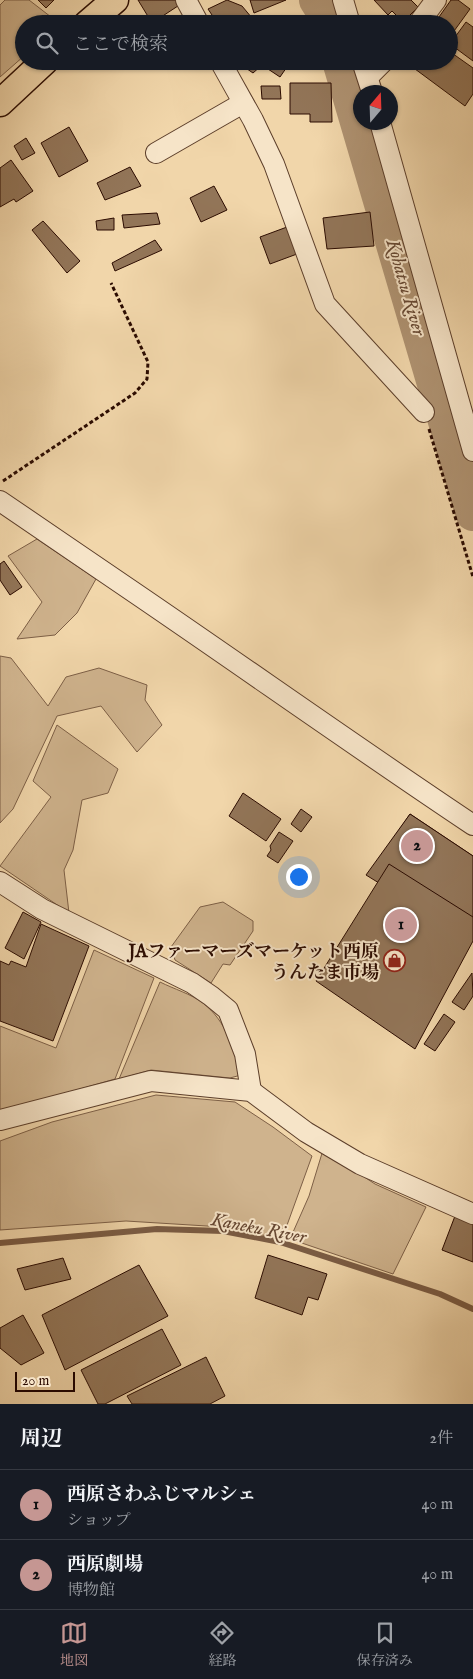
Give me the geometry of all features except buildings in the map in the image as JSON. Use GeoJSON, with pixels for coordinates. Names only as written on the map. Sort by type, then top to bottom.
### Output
{"type":"FeatureCollection","features":[{"type":"Feature","properties":{"kind":"main road"},"geometry":{"type":"LineString","coordinates":[[98,15],[115,0]]}},
{"type":"Feature","properties":{"kind":"main road"},"geometry":{"type":"LineString","coordinates":[[0,103],[35,70]]}},
{"type":"Feature","properties":{"kind":"street"},"geometry":{"type":"LineString","coordinates":[[186,0],[194,15]]}},
{"type":"Feature","properties":{"kind":"street"},"geometry":{"type":"LineString","coordinates":[[343,0],[347,15]]}},
{"type":"Feature","properties":{"kind":"street"},"geometry":{"type":"LineString","coordinates":[[425,15],[436,0]]}},
{"type":"Feature","properties":{"kind":"street"},"geometry":{"type":"LineString","coordinates":[[225,70],[253,120],[274,164],[325,304],[424,412]]}},
{"type":"Feature","properties":{"kind":"street"},"geometry":{"type":"LineString","coordinates":[[156,153],[243,103]]}},
{"type":"Feature","properties":{"kind":"street"},"geometry":{"type":"LineString","coordinates":[[382,130],[473,451]]}},
{"type":"Feature","properties":{"kind":"street"},"geometry":{"type":"LineString","coordinates":[[0,501],[346,740],[473,825]]}},
{"type":"Feature","properties":{"kind":"street"},"geometry":{"type":"LineString","coordinates":[[0,882],[42,909],[192,983],[228,1010],[245,1054],[252,1091]]}},
{"type":"Feature","properties":{"kind":"street"},"geometry":{"type":"LineString","coordinates":[[0,1120],[151,1081],[252,1091],[306,1132],[360,1164],[473,1214]]}},
{"type":"Feature","properties":{"kind":"path"},"geometry":{"type":"LineString","coordinates":[[0,483],[135,393],[147,379],[148,362],[111,282]]}},
{"type":"Feature","properties":{"kind":"path"},"geometry":{"type":"LineString","coordinates":[[424,412],[473,577]]}},
{"type":"Feature","properties":{"kind":"shaded area"},"geometry":{"type":"Polygon","coordinates":[[[5,0],[29,0],[48,15],[15,15],[15,64],[0,77],[0,5],[5,0]]]}},
{"type":"Feature","properties":{"kind":"shaded area"},"geometry":{"type":"Polygon","coordinates":[[[37,539],[96,579],[77,613],[55,635],[17,639],[42,602],[8,556],[37,539]]]}},
{"type":"Feature","properties":{"kind":"shaded area"},"geometry":{"type":"Polygon","coordinates":[[[0,656],[11,658],[48,706],[66,677],[99,668],[147,685],[145,700],[162,725],[137,752],[101,706],[57,716],[13,809],[0,823],[0,656]]]}},
{"type":"Feature","properties":{"kind":"shaded area"},"geometry":{"type":"Polygon","coordinates":[[[57,725],[118,769],[108,793],[82,800],[73,850],[64,870],[69,913],[0,866],[51,797],[33,781],[57,725]]]}},
{"type":"Feature","properties":{"kind":"shaded area"},"geometry":{"type":"Polygon","coordinates":[[[223,902],[253,921],[253,931],[230,965],[223,964],[211,983],[175,960],[171,947],[200,907],[223,902]]]}},
{"type":"Feature","properties":{"kind":"shaded area"},"geometry":{"type":"Polygon","coordinates":[[[94,950],[154,978],[115,1079],[0,1112],[0,1026],[56,1048],[94,950]]]}},
{"type":"Feature","properties":{"kind":"shaded area"},"geometry":{"type":"Polygon","coordinates":[[[160,982],[203,1003],[218,1018],[228,1036],[241,1075],[230,1078],[151,1070],[119,1079],[160,982]]]}},
{"type":"Feature","properties":{"kind":"shaded area"},"geometry":{"type":"Polygon","coordinates":[[[156,1095],[235,1102],[312,1156],[282,1239],[223,1227],[126,1221],[0,1230],[0,1141],[52,1122],[156,1095]]]}},
{"type":"Feature","properties":{"kind":"shaded area"},"geometry":{"type":"Polygon","coordinates":[[[323,1150],[375,1184],[426,1207],[393,1274],[290,1239],[309,1196],[323,1150]]]}},
{"type":"Feature","properties":{"kind":"waterway","name":"Kohatsu River"},"geometry":{"type":"LineString","coordinates":[[317,0],[326,15]]}},
{"type":"Feature","properties":{"kind":"waterway","name":"Kohatsu River"},"geometry":{"type":"LineString","coordinates":[[343,70],[473,513]]}},
{"type":"Feature","properties":{"kind":"waterway","name":"Kaneku River"},"geometry":{"type":"LineString","coordinates":[[0,1243],[157,1229],[223,1231],[280,1242],[440,1294],[473,1309]]}},
{"type":"Feature","properties":{"kind":"place","name":"西原劇場"},"geometry":{"type":"Point","coordinates":[417,846]}},
{"type":"Feature","properties":{"kind":"place","name":"西原さわふじマルシェ"},"geometry":{"type":"Point","coordinates":[401,925]}},
{"type":"Feature","properties":{"kind":"place","name":"JAファーマーズマーケット西原 うんたま市場"},"geometry":{"type":"Point","coordinates":[395,961]}}]}
